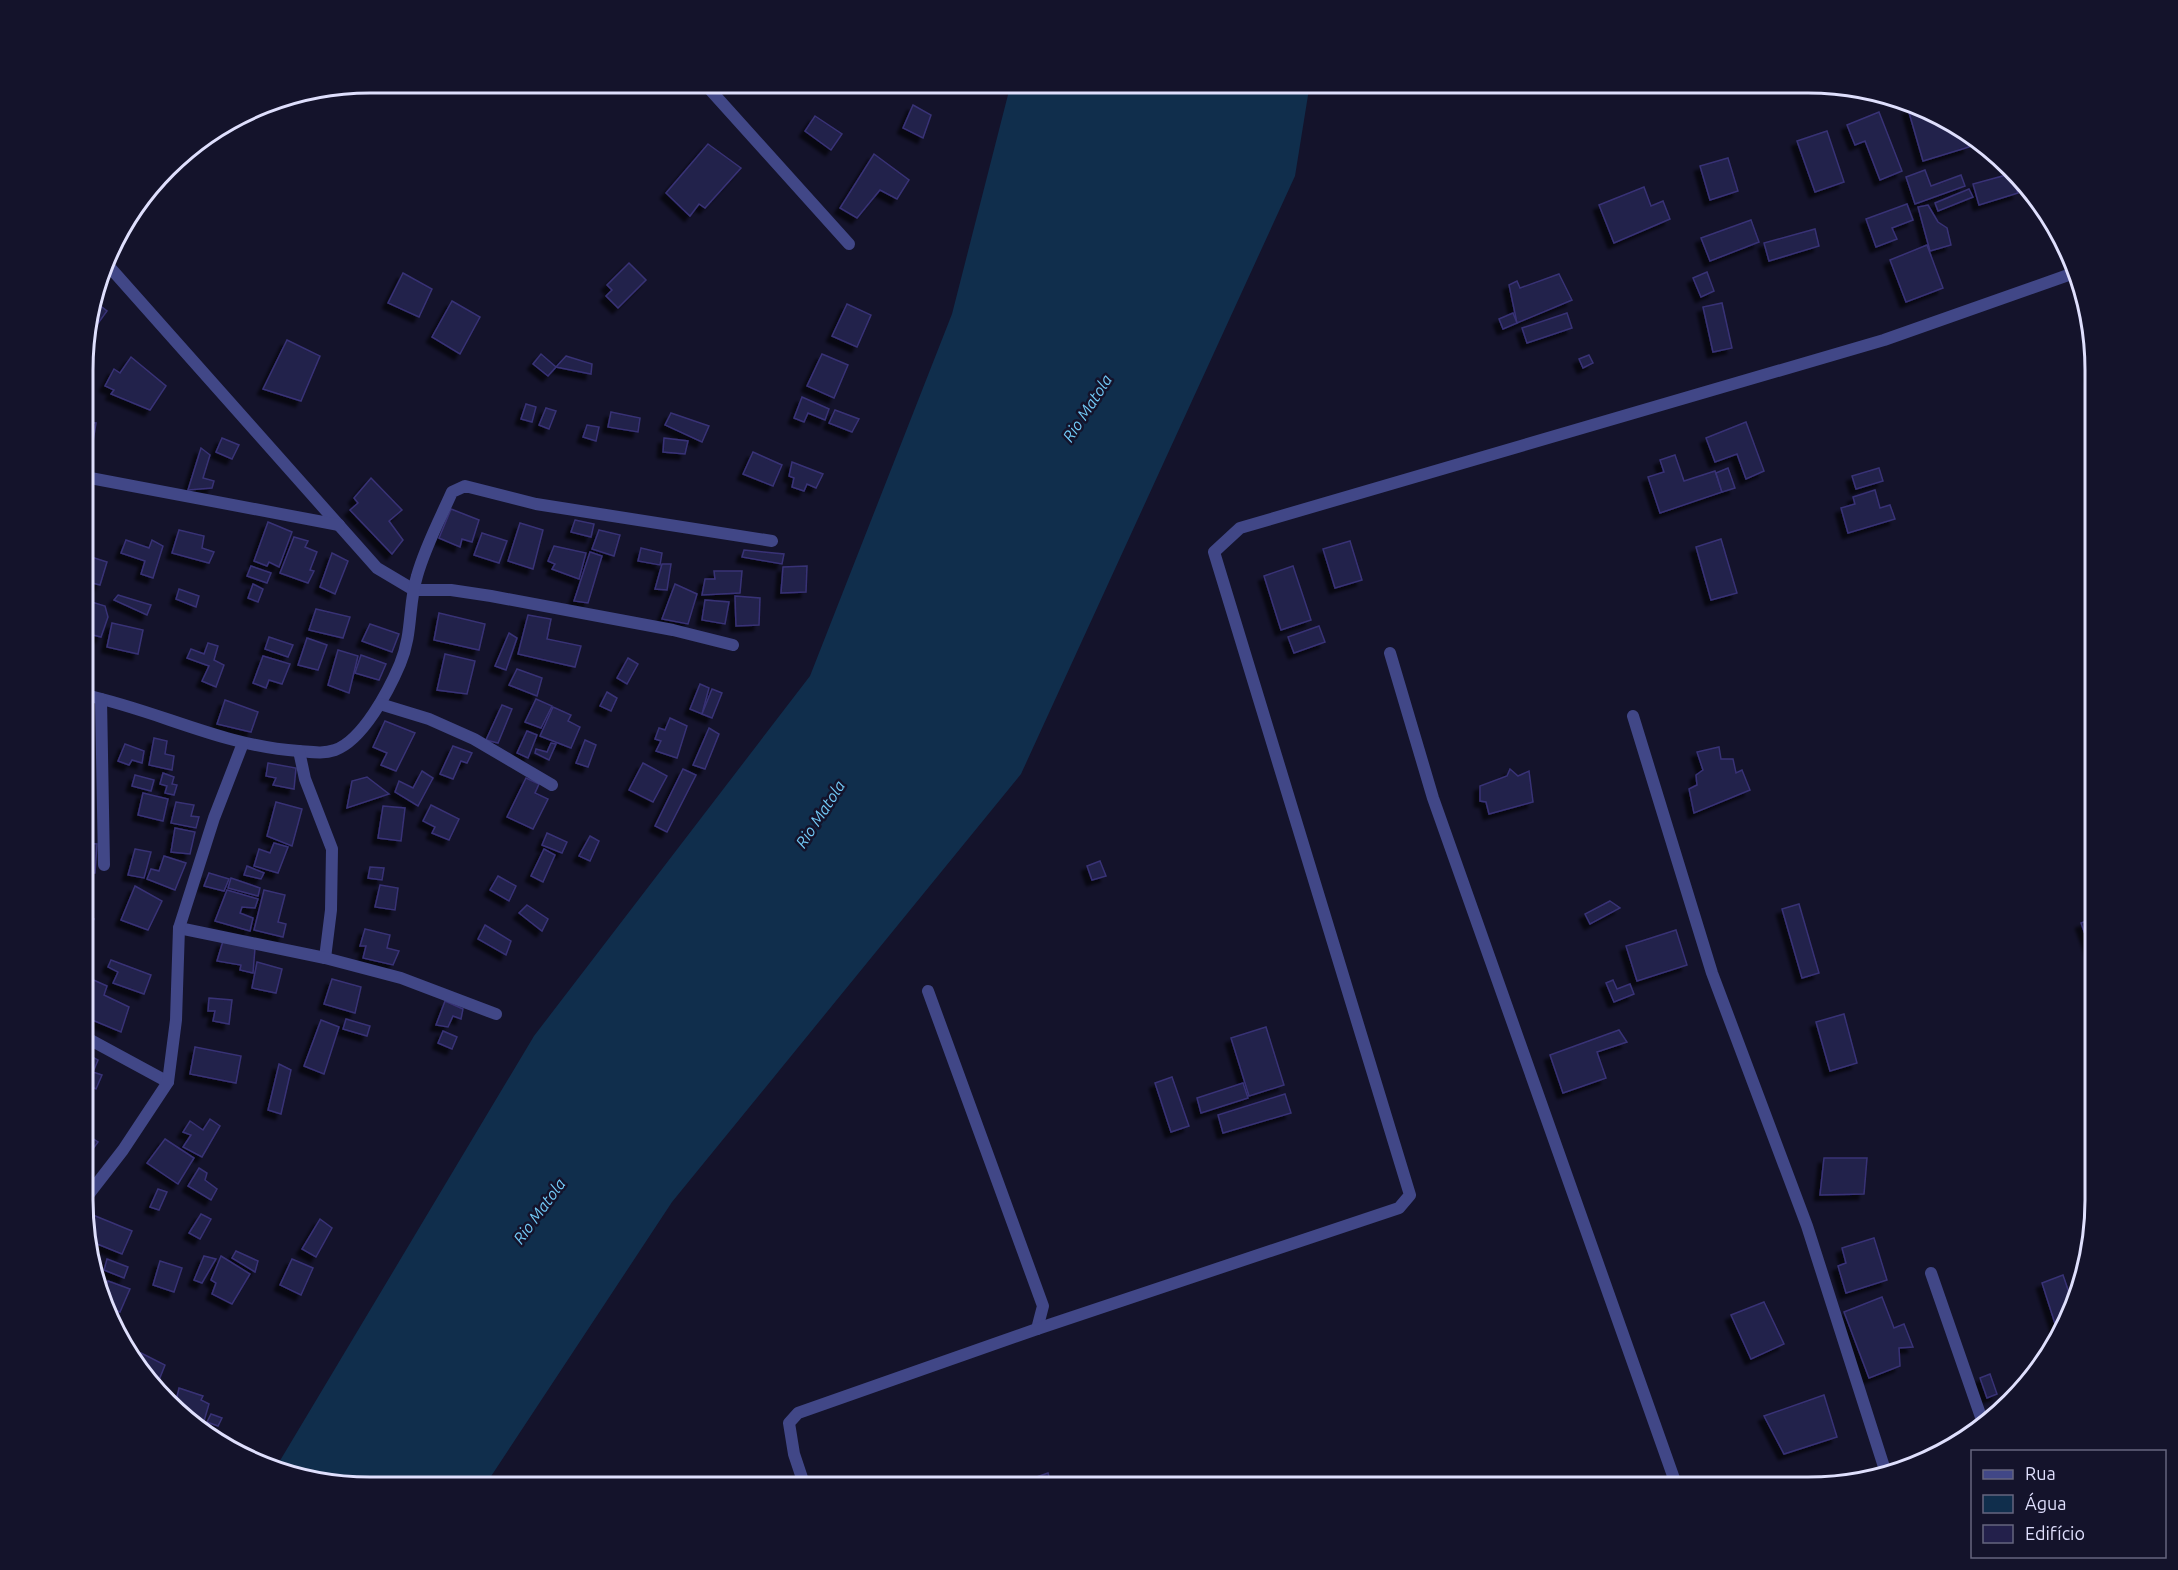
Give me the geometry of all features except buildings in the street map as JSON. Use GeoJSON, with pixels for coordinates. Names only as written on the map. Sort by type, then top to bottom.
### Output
{"type":"FeatureCollection","features":[{"type":"Feature","properties":{"kind":"street"},"geometry":{"type":"LineString","coordinates":[[713,93],[849,244]]}},
{"type":"Feature","properties":{"kind":"street"},"geometry":{"type":"LineString","coordinates":[[112,270],[377,568],[414,590],[451,590],[491,596],[674,630],[733,645]]}},
{"type":"Feature","properties":{"kind":"street"},"geometry":{"type":"LineString","coordinates":[[802,1477],[794,1454],[789,1423],[798,1413],[1037,1329],[1400,1208],[1410,1196],[1214,552],[1240,528],[1884,340],[2068,275]]}},
{"type":"Feature","properties":{"kind":"street"},"geometry":{"type":"LineString","coordinates":[[93,479],[339,525]]}},
{"type":"Feature","properties":{"kind":"street"},"geometry":{"type":"LineString","coordinates":[[93,697],[182,724],[216,737],[273,750],[322,752],[347,744],[380,704],[400,664],[411,628],[417,575],[452,492],[465,486],[536,504],[772,541]]}},
{"type":"Feature","properties":{"kind":"street"},"geometry":{"type":"LineString","coordinates":[[1390,653],[1433,798],[1673,1477]]}},
{"type":"Feature","properties":{"kind":"street"},"geometry":{"type":"LineString","coordinates":[[101,699],[104,865]]}},
{"type":"Feature","properties":{"kind":"street"},"geometry":{"type":"LineString","coordinates":[[380,704],[429,719],[474,738],[552,785]]}},
{"type":"Feature","properties":{"kind":"street"},"geometry":{"type":"LineString","coordinates":[[1633,716],[1712,973],[1808,1226],[1884,1467]]}},
{"type":"Feature","properties":{"kind":"street"},"geometry":{"type":"LineString","coordinates":[[93,1188],[123,1150],[168,1082],[176,1020],[179,928],[214,818],[243,743]]}},
{"type":"Feature","properties":{"kind":"street"},"geometry":{"type":"LineString","coordinates":[[299,751],[305,779],[332,849],[331,910],[325,958]]}},
{"type":"Feature","properties":{"kind":"street"},"geometry":{"type":"LineString","coordinates":[[179,928],[325,958],[400,978],[496,1014]]}},
{"type":"Feature","properties":{"kind":"street"},"geometry":{"type":"LineString","coordinates":[[928,991],[1043,1306],[1037,1329]]}},
{"type":"Feature","properties":{"kind":"street"},"geometry":{"type":"LineString","coordinates":[[93,1041],[168,1082]]}},
{"type":"Feature","properties":{"kind":"street"},"geometry":{"type":"LineString","coordinates":[[1931,1273],[1981,1417]]}},
{"type":"Feature","properties":{"kind":"water","name":"Rio Matola"},"geometry":{"type":"Polygon","coordinates":[[[1008,93],[1308,93],[1295,176],[1021,774],[672,1202],[491,1477],[334,1475],[298,1468],[280,1461],[534,1036],[810,676],[952,314],[1008,93]]]}}]}
